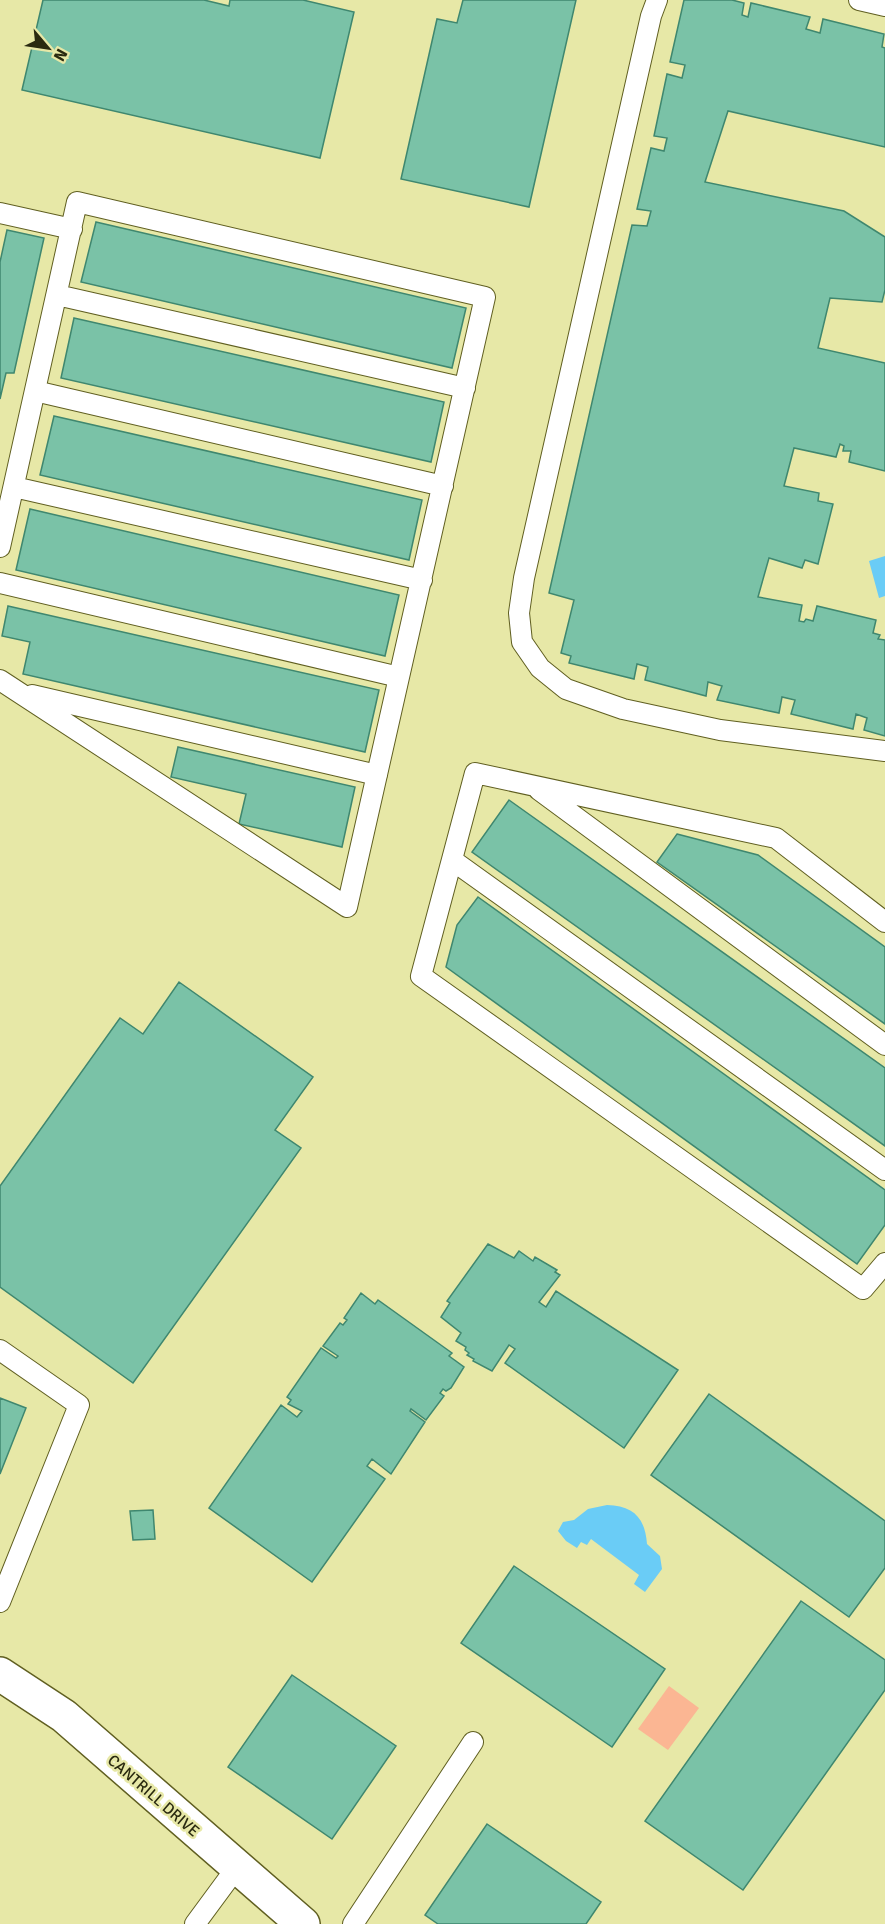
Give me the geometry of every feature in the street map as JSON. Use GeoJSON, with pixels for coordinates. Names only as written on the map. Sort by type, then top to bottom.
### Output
{"type":"FeatureCollection","features":[{"type":"Feature","properties":{"kind":"street","name":"CANTRILL DRIVE"},"geometry":{"type":"LineString","coordinates":[[0,1674],[64,1716],[303,1924]]}},
{"type":"Feature","properties":{"kind":"lane"},"geometry":{"type":"LineString","coordinates":[[657,0],[651,16],[524,578],[519,613],[522,642],[540,668],[566,689],[623,709],[720,730],[885,751]]}},
{"type":"Feature","properties":{"kind":"lane"},"geometry":{"type":"LineString","coordinates":[[859,0],[885,6]]}},
{"type":"Feature","properties":{"kind":"lane"},"geometry":{"type":"LineString","coordinates":[[0,547],[77,202],[485,297],[347,907],[0,680]]}},
{"type":"Feature","properties":{"kind":"lane"},"geometry":{"type":"LineString","coordinates":[[0,213],[72,230]]}},
{"type":"Feature","properties":{"kind":"lane"},"geometry":{"type":"LineString","coordinates":[[57,295],[465,388]]}},
{"type":"Feature","properties":{"kind":"lane"},"geometry":{"type":"LineString","coordinates":[[35,391],[443,486]]}},
{"type":"Feature","properties":{"kind":"lane"},"geometry":{"type":"LineString","coordinates":[[14,487],[422,580]]}},
{"type":"Feature","properties":{"kind":"lane"},"geometry":{"type":"LineString","coordinates":[[0,583],[399,677]]}},
{"type":"Feature","properties":{"kind":"lane"},"geometry":{"type":"LineString","coordinates":[[18,692],[377,775]]}},
{"type":"Feature","properties":{"kind":"lane"},"geometry":{"type":"LineString","coordinates":[[885,922],[776,838],[475,773],[421,976],[863,1289],[885,1263]]}},
{"type":"Feature","properties":{"kind":"lane"},"geometry":{"type":"LineString","coordinates":[[533,786],[885,1045]]}},
{"type":"Feature","properties":{"kind":"lane"},"geometry":{"type":"LineString","coordinates":[[452,860],[885,1170]]}},
{"type":"Feature","properties":{"kind":"lane"},"geometry":{"type":"LineString","coordinates":[[0,1350],[79,1405],[0,1602]]}},
{"type":"Feature","properties":{"kind":"lane"},"geometry":{"type":"LineString","coordinates":[[353,1924],[473,1742]]}},
{"type":"Feature","properties":{"kind":"lane"},"geometry":{"type":"LineString","coordinates":[[195,1924],[237,1867]]}},
{"type":"Feature","properties":{"kind":"shaded area"},"geometry":{"type":"Polygon","coordinates":[[[669,1686],[699,1708],[668,1750],[638,1729],[669,1686]]]}},
{"type":"Feature","properties":{"kind":"water"},"geometry":{"type":"Polygon","coordinates":[[[885,556],[885,596],[879,598],[869,561],[885,556]]]}},
{"type":"Feature","properties":{"kind":"water"},"geometry":{"type":"Polygon","coordinates":[[[607,1505],[624,1508],[636,1515],[644,1527],[647,1544],[660,1556],[662,1569],[645,1592],[634,1584],[639,1575],[591,1539],[587,1545],[581,1542],[577,1548],[566,1541],[558,1531],[563,1522],[574,1520],[588,1509],[607,1505]]]}},
{"type":"Feature","properties":{"kind":"building"},"geometry":{"type":"Polygon","coordinates":[[[43,0],[204,0],[229,6],[230,0],[303,0],[354,12],[320,158],[22,90],[43,0]]]}},
{"type":"Feature","properties":{"kind":"building"},"geometry":{"type":"Polygon","coordinates":[[[463,0],[576,0],[529,207],[401,179],[437,19],[457,23],[463,0]]]}},
{"type":"Feature","properties":{"kind":"building"},"geometry":{"type":"Polygon","coordinates":[[[684,0],[732,0],[744,3],[742,15],[748,17],[751,3],[810,17],[806,29],[820,33],[823,19],[884,34],[882,47],[885,48],[885,147],[728,111],[705,182],[844,211],[885,237],[885,290],[882,302],[830,298],[818,348],[885,363],[885,471],[849,462],[851,451],[843,451],[844,446],[840,444],[836,457],[794,448],[784,486],[819,493],[818,501],[833,504],[818,564],[805,560],[802,568],[769,558],[758,597],[802,605],[799,621],[804,622],[806,619],[813,621],[817,606],[876,620],[873,633],[880,635],[878,639],[885,640],[885,736],[864,730],[867,718],[856,714],[853,729],[791,714],[795,700],[782,697],[779,713],[717,700],[722,686],[708,682],[706,696],[645,680],[648,667],[637,664],[634,679],[569,663],[571,656],[561,653],[574,600],[549,593],[632,225],[647,226],[651,211],[637,209],[651,148],[664,151],[667,138],[654,136],[667,74],[682,78],[685,65],[670,62],[684,0]]]}},
{"type":"Feature","properties":{"kind":"building"},"geometry":{"type":"Polygon","coordinates":[[[96,222],[466,308],[452,368],[81,282],[96,222]]]}},
{"type":"Feature","properties":{"kind":"building"},"geometry":{"type":"Polygon","coordinates":[[[7,230],[44,238],[14,373],[6,373],[0,399],[0,262],[7,230]]]}},
{"type":"Feature","properties":{"kind":"building"},"geometry":{"type":"Polygon","coordinates":[[[74,318],[444,402],[431,462],[61,378],[74,318]]]}},
{"type":"Feature","properties":{"kind":"building"},"geometry":{"type":"Polygon","coordinates":[[[54,416],[422,500],[409,560],[40,475],[54,416]]]}},
{"type":"Feature","properties":{"kind":"building"},"geometry":{"type":"Polygon","coordinates":[[[30,509],[399,595],[385,656],[16,570],[30,509]]]}},
{"type":"Feature","properties":{"kind":"building"},"geometry":{"type":"Polygon","coordinates":[[[8,606],[379,690],[365,752],[23,674],[30,642],[2,636],[8,606]]]}},
{"type":"Feature","properties":{"kind":"building"},"geometry":{"type":"Polygon","coordinates":[[[178,747],[355,787],[342,847],[239,824],[246,794],[171,777],[178,747]]]}},
{"type":"Feature","properties":{"kind":"building"},"geometry":{"type":"Polygon","coordinates":[[[509,800],[885,1068],[885,1146],[472,852],[509,800]]]}},
{"type":"Feature","properties":{"kind":"building"},"geometry":{"type":"Polygon","coordinates":[[[677,834],[758,855],[885,947],[885,1024],[657,862],[677,834]]]}},
{"type":"Feature","properties":{"kind":"building"},"geometry":{"type":"Polygon","coordinates":[[[478,897],[885,1190],[885,1225],[857,1264],[446,967],[457,925],[478,897]]]}},
{"type":"Feature","properties":{"kind":"building"},"geometry":{"type":"Polygon","coordinates":[[[179,982],[313,1077],[275,1130],[301,1148],[133,1383],[0,1287],[0,1186],[120,1018],[143,1034],[179,982]]]}},
{"type":"Feature","properties":{"kind":"building"},"geometry":{"type":"Polygon","coordinates":[[[488,1244],[514,1258],[519,1251],[533,1261],[535,1257],[557,1270],[555,1272],[560,1275],[539,1302],[546,1307],[556,1291],[678,1370],[624,1448],[505,1363],[515,1349],[509,1345],[492,1371],[473,1361],[474,1359],[467,1355],[469,1353],[465,1350],[466,1347],[456,1341],[461,1333],[441,1317],[450,1303],[447,1301],[488,1244]]]}},
{"type":"Feature","properties":{"kind":"building"},"geometry":{"type":"Polygon","coordinates":[[[361,1293],[375,1304],[378,1300],[452,1353],[449,1356],[464,1367],[451,1388],[446,1391],[443,1389],[440,1393],[444,1396],[426,1420],[411,1409],[410,1411],[425,1422],[391,1474],[372,1459],[367,1466],[385,1479],[312,1582],[209,1508],[281,1405],[297,1417],[302,1411],[288,1404],[291,1400],[287,1397],[321,1348],[336,1358],[338,1356],[323,1346],[340,1323],[343,1325],[347,1320],[344,1318],[361,1293]]]}},
{"type":"Feature","properties":{"kind":"building"},"geometry":{"type":"Polygon","coordinates":[[[709,1394],[885,1521],[885,1568],[849,1617],[651,1475],[709,1394]]]}},
{"type":"Feature","properties":{"kind":"building"},"geometry":{"type":"Polygon","coordinates":[[[0,1398],[26,1408],[0,1474],[0,1398]]]}},
{"type":"Feature","properties":{"kind":"building"},"geometry":{"type":"Polygon","coordinates":[[[153,1510],[155,1539],[133,1540],[130,1511],[153,1510]]]}},
{"type":"Feature","properties":{"kind":"building"},"geometry":{"type":"Polygon","coordinates":[[[514,1566],[665,1669],[612,1747],[461,1643],[514,1566]]]}},
{"type":"Feature","properties":{"kind":"building"},"geometry":{"type":"Polygon","coordinates":[[[801,1601],[885,1660],[885,1690],[743,1890],[645,1821],[801,1601]]]}},
{"type":"Feature","properties":{"kind":"building"},"geometry":{"type":"Polygon","coordinates":[[[292,1675],[396,1746],[332,1839],[228,1767],[292,1675]]]}},
{"type":"Feature","properties":{"kind":"building"},"geometry":{"type":"Polygon","coordinates":[[[487,1824],[601,1902],[586,1924],[438,1924],[425,1915],[487,1824]]]}}]}
